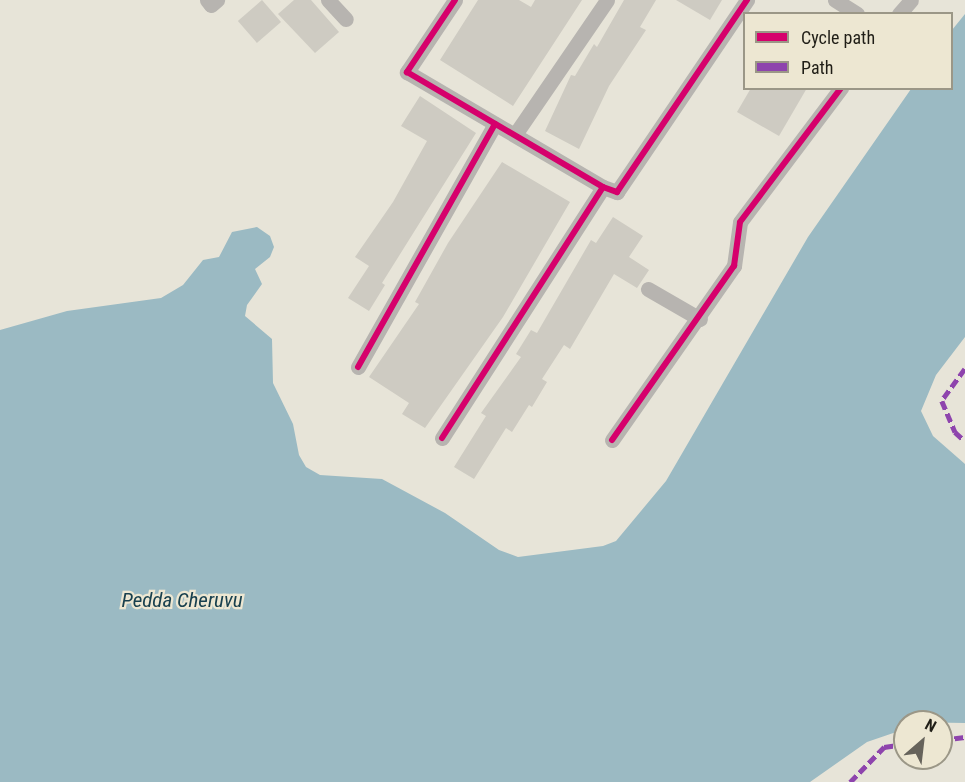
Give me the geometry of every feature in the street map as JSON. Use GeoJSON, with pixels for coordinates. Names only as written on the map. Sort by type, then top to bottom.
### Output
{"type":"FeatureCollection","features":[{"type":"Feature","properties":{"kind":"street"},"geometry":{"type":"LineString","coordinates":[[207,0],[210,5],[217,0]]}},
{"type":"Feature","properties":{"kind":"street"},"geometry":{"type":"LineString","coordinates":[[328,0],[346,20]]}},
{"type":"Feature","properties":{"kind":"street"},"geometry":{"type":"LineString","coordinates":[[455,0],[407,72],[495,124],[516,133],[603,187],[617,192],[747,0]]}},
{"type":"Feature","properties":{"kind":"street"},"geometry":{"type":"LineString","coordinates":[[516,133],[607,0]]}},
{"type":"Feature","properties":{"kind":"street"},"geometry":{"type":"LineString","coordinates":[[835,0],[854,12]]}},
{"type":"Feature","properties":{"kind":"street"},"geometry":{"type":"LineString","coordinates":[[901,12],[911,0]]}},
{"type":"Feature","properties":{"kind":"street"},"geometry":{"type":"LineString","coordinates":[[612,440],[700,319],[734,266],[740,222],[839,90]]}},
{"type":"Feature","properties":{"kind":"street"},"geometry":{"type":"LineString","coordinates":[[358,367],[495,124]]}},
{"type":"Feature","properties":{"kind":"street"},"geometry":{"type":"LineString","coordinates":[[442,438],[603,187]]}},
{"type":"Feature","properties":{"kind":"street"},"geometry":{"type":"LineString","coordinates":[[648,289],[700,319]]}},
{"type":"Feature","properties":{"kind":"water","name":"Pedda Cheruvu"},"geometry":{"type":"Polygon","coordinates":[[[965,14],[965,337],[936,375],[921,411],[933,436],[965,464],[965,723],[953,723],[953,710],[893,710],[893,733],[867,742],[810,782],[0,782],[0,330],[67,311],[161,298],[183,285],[203,260],[219,257],[232,232],[257,227],[270,236],[274,247],[270,257],[255,269],[262,284],[247,305],[245,316],[272,339],[273,383],[293,424],[299,455],[306,467],[320,475],[382,479],[445,513],[499,550],[518,557],[603,546],[616,541],[666,481],[808,237],[910,90],[953,90],[953,29],[965,14]]]}},
{"type":"Feature","properties":{"kind":"building"},"geometry":{"type":"Polygon","coordinates":[[[262,0],[281,22],[257,43],[238,21],[262,0]]]}},
{"type":"Feature","properties":{"kind":"building"},"geometry":{"type":"Polygon","coordinates":[[[294,0],[311,0],[339,32],[315,53],[278,14],[294,0]]]}},
{"type":"Feature","properties":{"kind":"building"},"geometry":{"type":"Polygon","coordinates":[[[478,0],[519,0],[531,7],[535,0],[582,0],[513,106],[440,60],[478,0]]]}},
{"type":"Feature","properties":{"kind":"building"},"geometry":{"type":"Polygon","coordinates":[[[624,0],[656,0],[640,27],[646,30],[609,86],[579,149],[545,131],[571,75],[575,76],[594,44],[597,47],[624,0]]]}},
{"type":"Feature","properties":{"kind":"building"},"geometry":{"type":"Polygon","coordinates":[[[676,0],[722,0],[710,20],[676,0]]]}},
{"type":"Feature","properties":{"kind":"building"},"geometry":{"type":"Polygon","coordinates":[[[750,90],[806,90],[779,136],[737,112],[750,90]]]}},
{"type":"Feature","properties":{"kind":"building"},"geometry":{"type":"Polygon","coordinates":[[[420,96],[476,133],[382,283],[385,285],[369,311],[348,298],[369,266],[355,257],[393,202],[427,141],[401,126],[420,96]]]}},
{"type":"Feature","properties":{"kind":"building"},"geometry":{"type":"Polygon","coordinates":[[[502,162],[570,202],[503,317],[425,428],[402,414],[409,403],[369,377],[419,304],[415,302],[448,243],[502,162]]]}},
{"type":"Feature","properties":{"kind":"building"},"geometry":{"type":"Polygon","coordinates":[[[613,217],[643,236],[629,257],[649,270],[637,288],[614,274],[570,349],[564,345],[542,379],[547,382],[532,407],[529,405],[512,432],[506,428],[474,479],[454,467],[486,416],[481,413],[521,357],[516,354],[531,330],[537,333],[591,240],[596,243],[613,217]]]}},
{"type":"Feature","properties":{"kind":"marked path"},"geometry":{"type":"LineString","coordinates":[[965,369],[942,401],[955,432],[965,441]]}},
{"type":"Feature","properties":{"kind":"marked path"},"geometry":{"type":"LineString","coordinates":[[953,738],[965,737]]}},
{"type":"Feature","properties":{"kind":"marked path"},"geometry":{"type":"LineString","coordinates":[[850,782],[884,747],[893,746]]}},
{"type":"Feature","properties":{"kind":"cycle path"},"geometry":{"type":"LineString","coordinates":[[455,0],[407,72],[603,187]]}},
{"type":"Feature","properties":{"kind":"cycle path"},"geometry":{"type":"LineString","coordinates":[[442,438],[603,187],[617,192],[747,0]]}},
{"type":"Feature","properties":{"kind":"cycle path"},"geometry":{"type":"LineString","coordinates":[[612,440],[734,266],[740,222],[839,90]]}},
{"type":"Feature","properties":{"kind":"cycle path"},"geometry":{"type":"LineString","coordinates":[[358,367],[495,124]]}}]}
